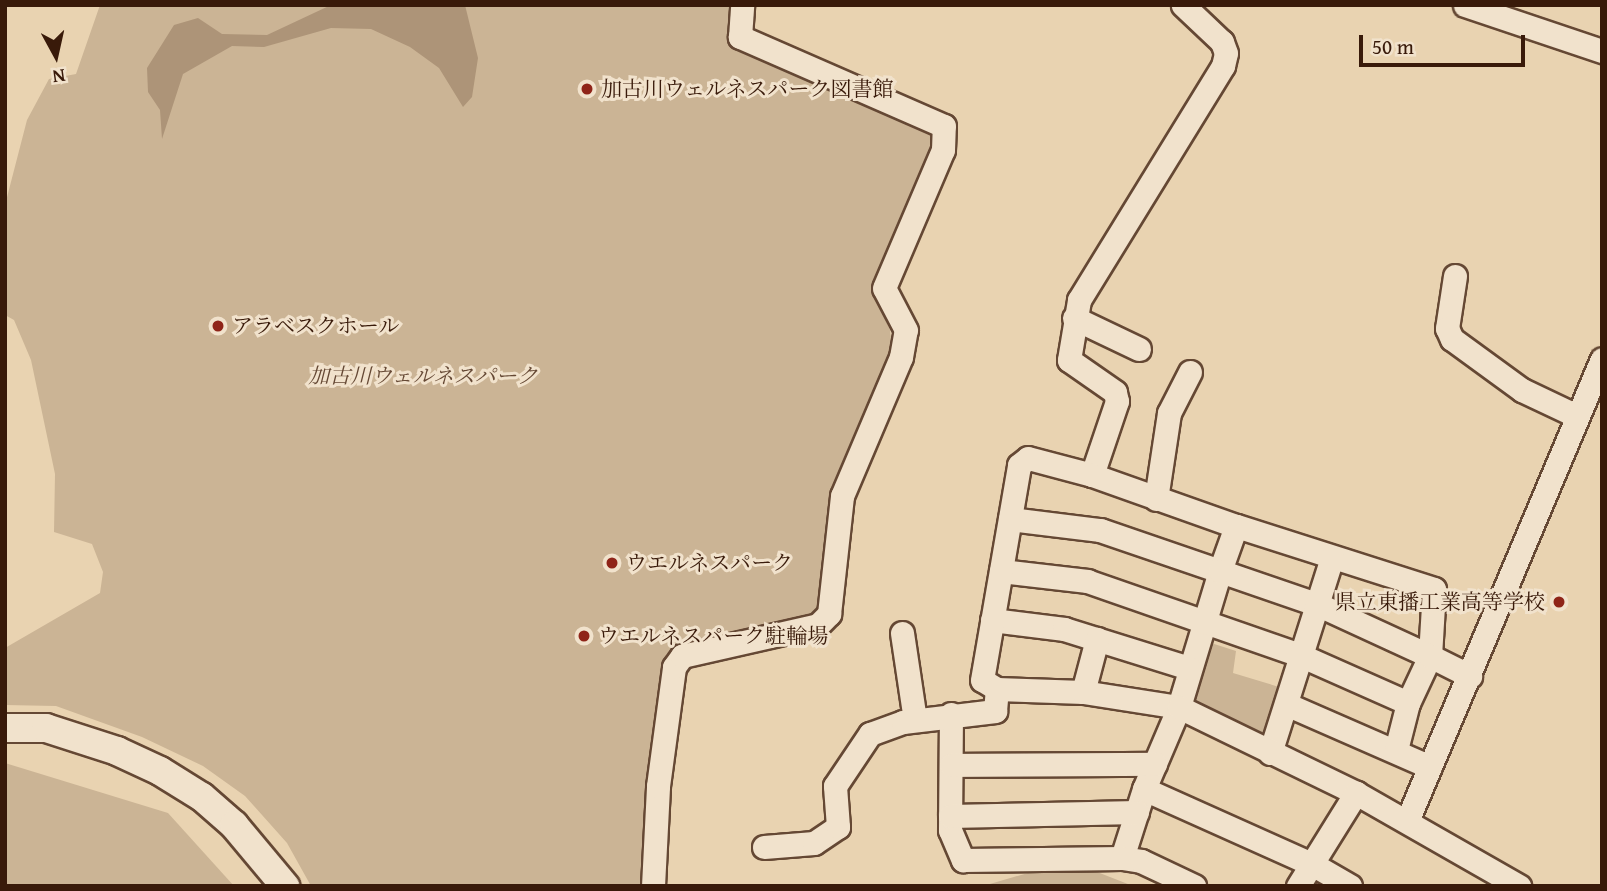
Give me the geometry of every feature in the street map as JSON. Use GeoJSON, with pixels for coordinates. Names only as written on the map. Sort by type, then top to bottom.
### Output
{"type":"FeatureCollection","features":[{"type":"Feature","properties":{"kind":"street"},"geometry":{"type":"LineString","coordinates":[[653,886],[658,786],[674,667],[682,656],[818,625],[829,614],[842,496],[901,357],[906,330],[884,288],[943,150],[944,126],[740,37],[742,5]]}},
{"type":"Feature","properties":{"kind":"street"},"geometry":{"type":"LineString","coordinates":[[1092,475],[1117,401],[1115,392],[1069,360],[1074,318],[1090,281],[1223,66],[1226,52],[1222,42],[1183,5]]}},
{"type":"Feature","properties":{"kind":"street"},"geometry":{"type":"LineString","coordinates":[[1465,5],[1602,51]]}},
{"type":"Feature","properties":{"kind":"street"},"geometry":{"type":"LineString","coordinates":[[1455,276],[1447,327],[1452,340],[1522,390],[1577,416]]}},
{"type":"Feature","properties":{"kind":"street"},"geometry":{"type":"LineString","coordinates":[[1074,318],[1139,349]]}},
{"type":"Feature","properties":{"kind":"street"},"geometry":{"type":"LineString","coordinates":[[1408,821],[1602,359]]}},
{"type":"Feature","properties":{"kind":"street"},"geometry":{"type":"LineString","coordinates":[[1156,499],[1169,413],[1190,372]]}},
{"type":"Feature","properties":{"kind":"street"},"geometry":{"type":"LineString","coordinates":[[1396,750],[1408,703],[1430,656],[1434,589],[1332,558],[1092,475],[1028,458],[1018,465],[982,680],[997,689],[1083,692],[1179,707],[1356,793],[1519,886]]}},
{"type":"Feature","properties":{"kind":"street"},"geometry":{"type":"LineString","coordinates":[[1010,519],[1100,530],[1319,605],[1470,676]]}},
{"type":"Feature","properties":{"kind":"street"},"geometry":{"type":"LineString","coordinates":[[1122,858],[1144,789],[1179,707],[1201,622],[1236,526]]}},
{"type":"Feature","properties":{"kind":"street"},"geometry":{"type":"LineString","coordinates":[[1270,753],[1332,558]]}},
{"type":"Feature","properties":{"kind":"street"},"geometry":{"type":"LineString","coordinates":[[1001,571],[1087,581],[1302,656],[1408,703]]}},
{"type":"Feature","properties":{"kind":"street"},"geometry":{"type":"LineString","coordinates":[[992,620],[1064,629],[1189,668]]}},
{"type":"Feature","properties":{"kind":"street"},"geometry":{"type":"LineString","coordinates":[[902,633],[915,720]]}},
{"type":"Feature","properties":{"kind":"street"},"geometry":{"type":"LineString","coordinates":[[1083,692],[1097,639]]}},
{"type":"Feature","properties":{"kind":"street"},"geometry":{"type":"LineString","coordinates":[[764,847],[814,843],[838,827],[835,786],[870,734],[915,720],[951,714],[995,712],[997,689]]}},
{"type":"Feature","properties":{"kind":"street"},"geometry":{"type":"LineString","coordinates":[[1286,704],[1430,767]]}},
{"type":"Feature","properties":{"kind":"street"},"geometry":{"type":"LineString","coordinates":[[951,714],[950,830],[962,860],[1122,858],[1141,861],[1194,886]]}},
{"type":"Feature","properties":{"kind":"street"},"geometry":{"type":"LineString","coordinates":[[5,728],[46,728],[117,751],[160,771],[202,797],[234,825],[285,886]]}},
{"type":"Feature","properties":{"kind":"street"},"geometry":{"type":"LineString","coordinates":[[951,765],[1155,764]]}},
{"type":"Feature","properties":{"kind":"street"},"geometry":{"type":"LineString","coordinates":[[1144,789],[1312,864],[1350,886]]}},
{"type":"Feature","properties":{"kind":"street"},"geometry":{"type":"LineString","coordinates":[[1298,886],[1356,793]]}},
{"type":"Feature","properties":{"kind":"street"},"geometry":{"type":"LineString","coordinates":[[950,816],[1137,812]]}},
{"type":"Feature","properties":{"kind":"green space","name":"加古川ウェルネスパーク"},"geometry":{"type":"Polygon","coordinates":[[[100,5],[739,5],[736,44],[934,130],[936,146],[872,289],[890,330],[892,349],[833,488],[822,558],[821,609],[811,617],[666,654],[646,805],[643,886],[311,886],[287,843],[245,796],[203,766],[142,737],[56,706],[5,705],[5,648],[100,593],[103,572],[92,544],[54,532],[55,474],[31,360],[14,320],[5,315],[5,205],[27,120],[49,79],[76,74],[100,5]]]}},
{"type":"Feature","properties":{"kind":"green space"},"geometry":{"type":"Polygon","coordinates":[[[1208,642],[1236,651],[1233,673],[1279,687],[1268,735],[1191,701],[1208,642]]]}},
{"type":"Feature","properties":{"kind":"green space"},"geometry":{"type":"Polygon","coordinates":[[[5,763],[168,813],[234,886],[5,886],[5,763]]]}},
{"type":"Feature","properties":{"kind":"green space"},"geometry":{"type":"Polygon","coordinates":[[[1069,861],[1133,886],[983,886],[1069,861]]]}},
{"type":"Feature","properties":{"kind":"shaded area"},"geometry":{"type":"Polygon","coordinates":[[[331,5],[465,5],[478,58],[472,97],[463,107],[439,68],[410,47],[371,29],[331,28],[264,47],[232,46],[183,74],[162,139],[160,110],[148,92],[147,68],[174,25],[198,18],[222,34],[267,35],[331,5]]]}},
{"type":"Feature","properties":{"kind":"place","name":"加古川ウェルネスパーク図書館"},"geometry":{"type":"Point","coordinates":[587,89]}},
{"type":"Feature","properties":{"kind":"place","name":"アラベスクホール"},"geometry":{"type":"Point","coordinates":[218,326]}},
{"type":"Feature","properties":{"kind":"place","name":"ウエルネスパーク"},"geometry":{"type":"Point","coordinates":[612,563]}},
{"type":"Feature","properties":{"kind":"place","name":"県立東播工業高等学校"},"geometry":{"type":"Point","coordinates":[1559,602]}},
{"type":"Feature","properties":{"kind":"place","name":"ウエルネスパーク駐輪場"},"geometry":{"type":"Point","coordinates":[584,636]}}]}
